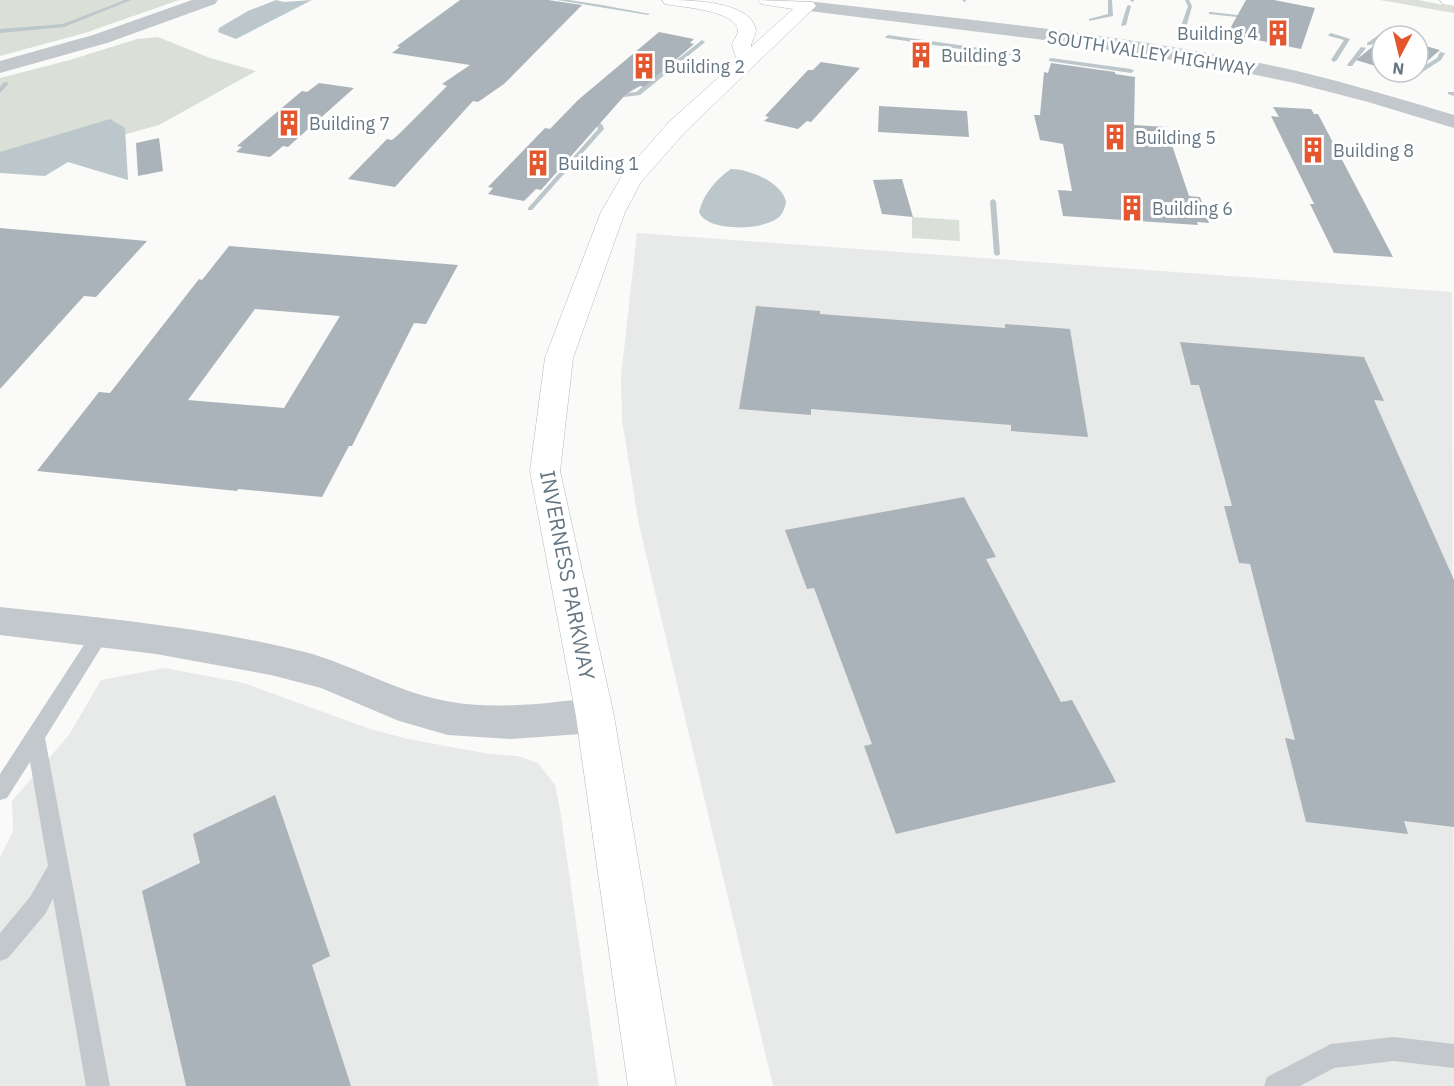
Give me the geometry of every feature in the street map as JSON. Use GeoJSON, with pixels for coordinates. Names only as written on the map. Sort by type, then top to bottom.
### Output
{"type":"FeatureCollection","features":[{"type":"Feature","properties":{"kind":"main road"},"geometry":{"type":"LineString","coordinates":[[671,0],[714,7],[738,18],[744,24],[747,32],[741,45],[747,63]]}},
{"type":"Feature","properties":{"kind":"main road"},"geometry":{"type":"LineString","coordinates":[[767,0],[807,6]]}},
{"type":"Feature","properties":{"kind":"main road"},"geometry":{"type":"LineString","coordinates":[[1449,0],[1454,1]]}},
{"type":"Feature","properties":{"kind":"main road","name":"INVERNESS PARKWAY"},"geometry":{"type":"LineString","coordinates":[[652,1086],[595,716],[545,471],[559,358],[607,226],[627,185],[668,136],[807,6]]}},
{"type":"Feature","properties":{"kind":"street"},"geometry":{"type":"LineString","coordinates":[[0,67],[100,39],[209,0]]}},
{"type":"Feature","properties":{"kind":"street","name":"SOUTH VALLEY HIGHWAY"},"geometry":{"type":"LineString","coordinates":[[807,6],[1188,57],[1346,89],[1454,122]]}},
{"type":"Feature","properties":{"kind":"street"},"geometry":{"type":"LineString","coordinates":[[0,621],[193,644],[310,669],[428,714],[473,722],[520,722],[595,716]]}},
{"type":"Feature","properties":{"kind":"lane"},"geometry":{"type":"LineString","coordinates":[[0,791],[101,633]]}},
{"type":"Feature","properties":{"kind":"lane"},"geometry":{"type":"LineString","coordinates":[[35,737],[98,1086]]}},
{"type":"Feature","properties":{"kind":"lane"},"geometry":{"type":"LineString","coordinates":[[0,950],[38,905],[58,868]]}},
{"type":"Feature","properties":{"kind":"lane"},"geometry":{"type":"LineString","coordinates":[[1276,1086],[1331,1056],[1395,1049],[1454,1056]]}},
{"type":"Feature","properties":{"kind":"shaded area"},"geometry":{"type":"Polygon","coordinates":[[[0,0],[179,0],[85,33],[0,56],[0,0]]]}},
{"type":"Feature","properties":{"kind":"shaded area"},"geometry":{"type":"Polygon","coordinates":[[[276,0],[284,2],[312,0],[236,39],[218,32],[219,28],[248,11],[276,0]]]}},
{"type":"Feature","properties":{"kind":"shaded area"},"geometry":{"type":"Polygon","coordinates":[[[1380,0],[1418,0],[1454,7],[1454,13],[1380,0]]]}},
{"type":"Feature","properties":{"kind":"shaded area"},"geometry":{"type":"Polygon","coordinates":[[[158,37],[210,58],[256,71],[159,125],[0,169],[0,78],[70,60],[137,39],[158,37]]]}},
{"type":"Feature","properties":{"kind":"shaded area"},"geometry":{"type":"Polygon","coordinates":[[[110,119],[125,128],[128,180],[68,162],[45,176],[0,173],[0,152],[110,119]]]}},
{"type":"Feature","properties":{"kind":"shaded area"},"geometry":{"type":"Polygon","coordinates":[[[731,169],[755,174],[778,188],[786,202],[781,215],[764,224],[751,227],[713,224],[704,219],[699,212],[707,194],[715,183],[731,169]]]}},
{"type":"Feature","properties":{"kind":"shaded area"},"geometry":{"type":"Polygon","coordinates":[[[912,217],[959,220],[960,241],[912,238],[912,217]]]}},
{"type":"Feature","properties":{"kind":"shaded area"},"geometry":{"type":"Polygon","coordinates":[[[637,233],[1452,292],[1454,1086],[773,1086],[639,525],[622,420],[621,377],[637,233]]]}},
{"type":"Feature","properties":{"kind":"shaded area"},"geometry":{"type":"Polygon","coordinates":[[[165,668],[244,683],[370,729],[408,739],[490,754],[518,756],[538,763],[555,785],[560,809],[599,1086],[0,1086],[0,857],[13,831],[12,801],[69,735],[101,680],[165,668]]]}},
{"type":"Feature","properties":{"kind":"building"},"geometry":{"type":"Polygon","coordinates":[[[460,0],[548,0],[582,5],[504,84],[478,102],[473,101],[395,187],[348,179],[387,139],[392,140],[399,134],[447,86],[442,84],[470,65],[392,53],[400,47],[397,46],[460,0]]]}},
{"type":"Feature","properties":{"kind":"building"},"geometry":{"type":"Polygon","coordinates":[[[1246,0],[1274,0],[1315,8],[1301,49],[1227,34],[1246,0]]]}},
{"type":"Feature","properties":{"kind":"building"},"geometry":{"type":"Polygon","coordinates":[[[659,32],[694,39],[690,43],[694,44],[644,87],[640,86],[626,94],[541,190],[536,189],[524,201],[488,194],[493,188],[488,187],[545,128],[550,129],[578,100],[659,32]]]}},
{"type":"Feature","properties":{"kind":"building"},"geometry":{"type":"Polygon","coordinates":[[[1430,47],[1440,50],[1430,59],[1430,47]]]}},
{"type":"Feature","properties":{"kind":"building"},"geometry":{"type":"Polygon","coordinates":[[[1370,49],[1370,64],[1356,60],[1370,49]]]}},
{"type":"Feature","properties":{"kind":"building"},"geometry":{"type":"Polygon","coordinates":[[[821,62],[860,68],[811,122],[807,121],[798,129],[764,121],[769,117],[765,116],[808,70],[813,70],[821,62]]]}},
{"type":"Feature","properties":{"kind":"building"},"geometry":{"type":"Polygon","coordinates":[[[1051,63],[1135,77],[1134,125],[1166,127],[1189,196],[1200,197],[1209,223],[1197,222],[1198,225],[1063,216],[1058,190],[1072,191],[1063,144],[1040,140],[1034,115],[1040,115],[1044,72],[1048,73],[1051,63]]]}},
{"type":"Feature","properties":{"kind":"building","name":"Building 7"},"geometry":{"type":"Polygon","coordinates":[[[319,83],[354,88],[288,147],[283,146],[270,157],[236,152],[242,147],[237,146],[302,91],[307,92],[319,83]]]}},
{"type":"Feature","properties":{"kind":"building"},"geometry":{"type":"Polygon","coordinates":[[[879,106],[967,111],[969,137],[878,132],[879,106]]]}},
{"type":"Feature","properties":{"kind":"building"},"geometry":{"type":"Polygon","coordinates":[[[1273,107],[1311,109],[1314,114],[1318,114],[1393,257],[1334,253],[1310,204],[1314,204],[1271,116],[1279,117],[1273,107]]]}},
{"type":"Feature","properties":{"kind":"building"},"geometry":{"type":"Polygon","coordinates":[[[159,138],[163,171],[138,176],[136,143],[159,138]]]}},
{"type":"Feature","properties":{"kind":"building"},"geometry":{"type":"Polygon","coordinates":[[[902,179],[913,217],[882,214],[873,180],[902,179]]]}},
{"type":"Feature","properties":{"kind":"building"},"geometry":{"type":"Polygon","coordinates":[[[0,228],[147,241],[96,297],[84,296],[0,389],[0,228]]]}},
{"type":"Feature","properties":{"kind":"building"},"geometry":{"type":"Polygon","coordinates":[[[229,246],[458,265],[426,324],[414,323],[352,446],[349,446],[322,497],[37,471],[99,392],[110,393],[199,279],[202,280],[229,246]],[[255,309],[188,400],[284,408],[340,316],[255,309]]]}},
{"type":"Feature","properties":{"kind":"building"},"geometry":{"type":"Polygon","coordinates":[[[756,306],[820,311],[820,314],[1005,328],[1005,324],[1070,329],[1088,437],[1011,431],[1011,425],[811,409],[811,415],[739,409],[756,306]]]}},
{"type":"Feature","properties":{"kind":"building"},"geometry":{"type":"Polygon","coordinates":[[[1180,342],[1364,357],[1384,401],[1374,400],[1454,580],[1454,827],[1404,821],[1408,834],[1306,822],[1285,738],[1295,740],[1250,564],[1239,563],[1224,506],[1232,506],[1199,385],[1191,385],[1180,342]]]}},
{"type":"Feature","properties":{"kind":"building"},"geometry":{"type":"Polygon","coordinates":[[[964,497],[996,557],[986,559],[1061,702],[1072,700],[1116,782],[896,834],[864,746],[872,744],[814,588],[807,589],[785,530],[964,497]]]}},
{"type":"Feature","properties":{"kind":"building"},"geometry":{"type":"Polygon","coordinates":[[[275,795],[330,956],[312,965],[351,1086],[186,1086],[142,891],[200,863],[193,834],[275,795]]]}},
{"type":"Feature","properties":{"kind":"waterway"},"geometry":{"type":"LineString","coordinates":[[0,31],[64,25],[129,0]]}},
{"type":"Feature","properties":{"kind":"waterway"},"geometry":{"type":"LineString","coordinates":[[559,0],[600,6]]}},
{"type":"Feature","properties":{"kind":"waterway"},"geometry":{"type":"LineString","coordinates":[[1091,20],[1111,15],[1110,0]]}},
{"type":"Feature","properties":{"kind":"waterway"},"geometry":{"type":"LineString","coordinates":[[1182,32],[1190,6],[1187,0]]}},
{"type":"Feature","properties":{"kind":"waterway"},"geometry":{"type":"LineString","coordinates":[[602,6],[648,14]]}},
{"type":"Feature","properties":{"kind":"waterway"},"geometry":{"type":"LineString","coordinates":[[1123,25],[1129,6]]}},
{"type":"Feature","properties":{"kind":"waterway"},"geometry":{"type":"LineString","coordinates":[[1211,13],[1237,16]]}},
{"type":"Feature","properties":{"kind":"waterway"},"geometry":{"type":"LineString","coordinates":[[1331,35],[1347,39],[1334,60]]}},
{"type":"Feature","properties":{"kind":"waterway"},"geometry":{"type":"LineString","coordinates":[[888,37],[1008,54]]}},
{"type":"Feature","properties":{"kind":"waterway"},"geometry":{"type":"LineString","coordinates":[[616,96],[638,94],[702,42]]}},
{"type":"Feature","properties":{"kind":"waterway"},"geometry":{"type":"LineString","coordinates":[[1350,65],[1363,48]]}},
{"type":"Feature","properties":{"kind":"waterway"},"geometry":{"type":"LineString","coordinates":[[1430,65],[1439,59],[1442,53]]}},
{"type":"Feature","properties":{"kind":"waterway"},"geometry":{"type":"LineString","coordinates":[[1051,60],[1131,71]]}},
{"type":"Feature","properties":{"kind":"waterway"},"geometry":{"type":"LineString","coordinates":[[0,91],[6,83]]}},
{"type":"Feature","properties":{"kind":"waterway"},"geometry":{"type":"LineString","coordinates":[[1450,93],[1454,94]]}},
{"type":"Feature","properties":{"kind":"waterway"},"geometry":{"type":"LineString","coordinates":[[530,209],[601,129],[600,125],[587,122]]}},
{"type":"Feature","properties":{"kind":"waterway"},"geometry":{"type":"LineString","coordinates":[[993,201],[997,254]]}},
{"type":"Feature","properties":{"kind":"place","name":"Building 4"},"geometry":{"type":"Point","coordinates":[1278,33]}},
{"type":"Feature","properties":{"kind":"place","name":"Building 3"},"geometry":{"type":"Point","coordinates":[921,55]}},
{"type":"Feature","properties":{"kind":"place","name":"Building 2"},"geometry":{"type":"Point","coordinates":[644,66]}},
{"type":"Feature","properties":{"kind":"place","name":"Building 7"},"geometry":{"type":"Point","coordinates":[289,123]}},
{"type":"Feature","properties":{"kind":"place","name":"Building 5"},"geometry":{"type":"Point","coordinates":[1115,137]}},
{"type":"Feature","properties":{"kind":"place","name":"Building 8"},"geometry":{"type":"Point","coordinates":[1313,150]}},
{"type":"Feature","properties":{"kind":"place","name":"Building 1"},"geometry":{"type":"Point","coordinates":[538,163]}},
{"type":"Feature","properties":{"kind":"place","name":"Building 6"},"geometry":{"type":"Point","coordinates":[1132,208]}}]}
